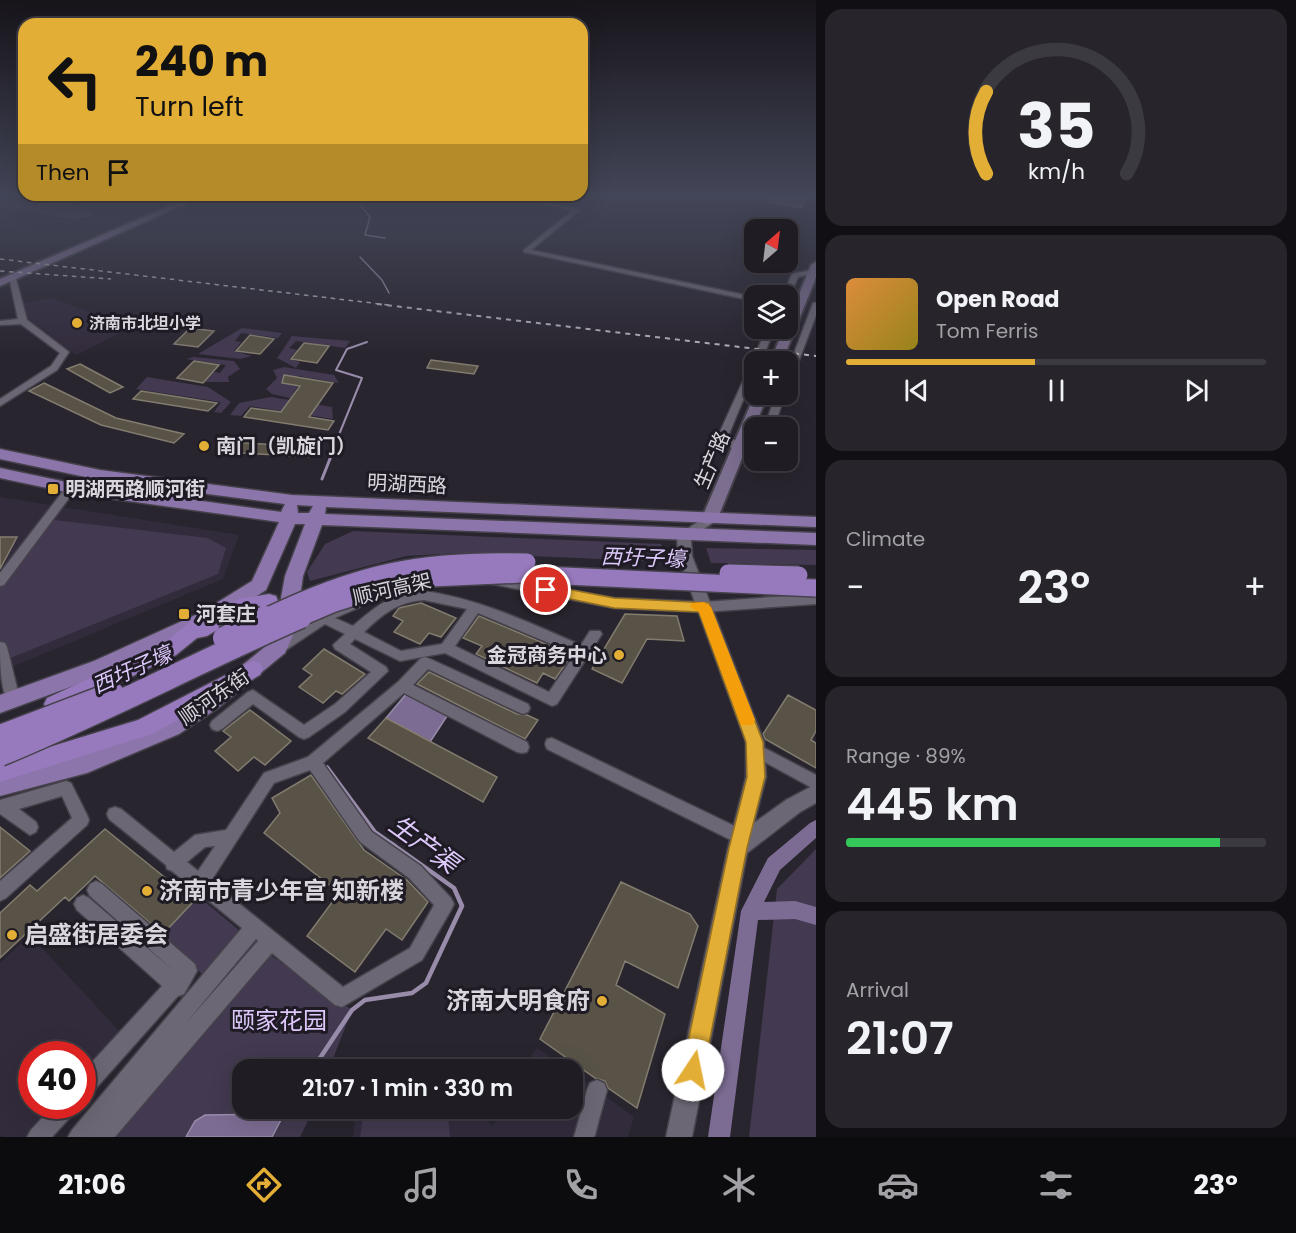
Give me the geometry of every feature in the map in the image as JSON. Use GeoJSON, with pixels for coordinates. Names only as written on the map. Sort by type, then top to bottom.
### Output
{"type":"FeatureCollection","features":[{"type":"Feature","properties":{"kind":"highway","name":"顺河高架"},"geometry":{"type":"LineString","coordinates":[[0,736],[108,696],[272,615],[341,584],[407,566],[468,561],[532,562],[816,576]]}},
{"type":"Feature","properties":{"kind":"highway","name":"顺河高架"},"geometry":{"type":"LineString","coordinates":[[0,755],[69,726],[237,645],[332,604],[379,589],[432,579],[523,574],[816,588]]}},
{"type":"Feature","properties":{"kind":"highway"},"geometry":{"type":"LineString","coordinates":[[0,726],[72,697],[149,660],[246,604],[269,601]]}},
{"type":"Feature","properties":{"kind":"highway"},"geometry":{"type":"LineString","coordinates":[[169,650],[209,617]]}},
{"type":"Feature","properties":{"kind":"highway"},"geometry":{"type":"LineString","coordinates":[[0,772],[144,727],[253,669]]}},
{"type":"Feature","properties":{"kind":"main road"},"geometry":{"type":"LineString","coordinates":[[0,283],[76,251]]}},
{"type":"Feature","properties":{"kind":"main road"},"geometry":{"type":"LineString","coordinates":[[781,351],[816,268]]}},
{"type":"Feature","properties":{"kind":"main road","name":"生产路"},"geometry":{"type":"LineString","coordinates":[[709,520],[757,405]]}},
{"type":"Feature","properties":{"kind":"main road","name":"明湖西路"},"geometry":{"type":"LineString","coordinates":[[0,454],[100,476],[290,509]]}},
{"type":"Feature","properties":{"kind":"main road","name":"明湖西路"},"geometry":{"type":"LineString","coordinates":[[0,473],[71,488],[290,509],[816,522]]}},
{"type":"Feature","properties":{"kind":"main road"},"geometry":{"type":"LineString","coordinates":[[6,702],[101,667],[209,617],[259,585],[290,509]]}},
{"type":"Feature","properties":{"kind":"main road"},"geometry":{"type":"LineString","coordinates":[[282,640],[294,576],[319,510]]}},
{"type":"Feature","properties":{"kind":"main road","name":"明湖西路"},"geometry":{"type":"LineString","coordinates":[[319,510],[816,539]]}},
{"type":"Feature","properties":{"kind":"main road"},"geometry":{"type":"LineString","coordinates":[[233,601],[269,601],[282,609],[282,640]]}},
{"type":"Feature","properties":{"kind":"main road","name":"顺河东街"},"geometry":{"type":"LineString","coordinates":[[1,800],[64,779],[171,727],[253,669],[282,640]]}},
{"type":"Feature","properties":{"kind":"street"},"geometry":{"type":"LineString","coordinates":[[526,251],[744,297]]}},
{"type":"Feature","properties":{"kind":"street"},"geometry":{"type":"LineString","coordinates":[[791,285],[795,276],[816,268]]}},
{"type":"Feature","properties":{"kind":"street"},"geometry":{"type":"LineString","coordinates":[[0,403],[54,368],[65,352],[23,321],[12,279]]}},
{"type":"Feature","properties":{"kind":"street"},"geometry":{"type":"LineString","coordinates":[[798,353],[816,306]]}},
{"type":"Feature","properties":{"kind":"street"},"geometry":{"type":"LineString","coordinates":[[0,324],[23,321]]}},
{"type":"Feature","properties":{"kind":"street"},"geometry":{"type":"LineString","coordinates":[[744,388],[724,434],[739,450],[744,449]]}},
{"type":"Feature","properties":{"kind":"street"},"geometry":{"type":"LineString","coordinates":[[0,582],[71,488]]}},
{"type":"Feature","properties":{"kind":"street","name":"生产路"},"geometry":{"type":"LineString","coordinates":[[688,532],[709,520]]}},
{"type":"Feature","properties":{"kind":"street"},"geometry":{"type":"LineString","coordinates":[[679,1137],[739,842],[756,777],[755,742],[685,556],[683,543],[688,532]]}},
{"type":"Feature","properties":{"kind":"street"},"geometry":{"type":"LineString","coordinates":[[282,640],[385,592],[437,582],[483,580],[614,603],[701,599],[816,599]]}},
{"type":"Feature","properties":{"kind":"street"},"geometry":{"type":"LineString","coordinates":[[381,670],[340,645],[386,608],[406,597],[427,596],[476,607],[584,652]]}},
{"type":"Feature","properties":{"kind":"street"},"geometry":{"type":"LineString","coordinates":[[446,648],[476,607]]}},
{"type":"Feature","properties":{"kind":"street"},"geometry":{"type":"LineString","coordinates":[[325,618],[400,656]]}},
{"type":"Feature","properties":{"kind":"street"},"geometry":{"type":"LineString","coordinates":[[217,724],[253,696],[304,733],[340,708],[381,670],[400,656],[446,648],[552,700],[596,634]]}},
{"type":"Feature","properties":{"kind":"street"},"geometry":{"type":"LineString","coordinates":[[0,646],[6,702]]}},
{"type":"Feature","properties":{"kind":"street"},"geometry":{"type":"LineString","coordinates":[[200,883],[269,778],[313,762],[403,686],[426,662],[523,708]]}},
{"type":"Feature","properties":{"kind":"street"},"geometry":{"type":"LineString","coordinates":[[403,686],[522,747]]}},
{"type":"Feature","properties":{"kind":"street"},"geometry":{"type":"LineString","coordinates":[[552,744],[739,842]]}},
{"type":"Feature","properties":{"kind":"street"},"geometry":{"type":"LineString","coordinates":[[755,749],[816,783]]}},
{"type":"Feature","properties":{"kind":"street"},"geometry":{"type":"LineString","coordinates":[[115,814],[342,998],[416,954],[445,904],[415,872],[366,837],[313,762]]}},
{"type":"Feature","properties":{"kind":"street"},"geometry":{"type":"LineString","coordinates":[[0,892],[81,820],[64,779]]}},
{"type":"Feature","properties":{"kind":"street"},"geometry":{"type":"LineString","coordinates":[[739,842],[816,793]]}},
{"type":"Feature","properties":{"kind":"street"},"geometry":{"type":"LineString","coordinates":[[1,800],[30,827]]}},
{"type":"Feature","properties":{"kind":"street"},"geometry":{"type":"LineString","coordinates":[[173,863],[201,840],[230,837]]}},
{"type":"Feature","properties":{"kind":"street"},"geometry":{"type":"LineString","coordinates":[[96,890],[188,971],[177,987],[96,1074]]}},
{"type":"Feature","properties":{"kind":"street"},"geometry":{"type":"LineString","coordinates":[[83,904],[177,987]]}},
{"type":"Feature","properties":{"kind":"street"},"geometry":{"type":"LineString","coordinates":[[79,1137],[255,926]]}},
{"type":"Feature","properties":{"kind":"street"},"geometry":{"type":"LineString","coordinates":[[102,1137],[271,940]]}},
{"type":"Feature","properties":{"kind":"street"},"geometry":{"type":"LineString","coordinates":[[584,1135],[597,1090]]}},
{"type":"Feature","properties":{"kind":"street"},"geometry":{"type":"LineString","coordinates":[[38,1137],[55,1119]]}},
{"type":"Feature","properties":{"kind":"shaded area","name":"济南市北坦小学"},"geometry":{"type":"Polygon","coordinates":[[[51,298],[132,327],[76,355],[28,318],[22,303],[51,298]]]}},
{"type":"Feature","properties":{"kind":"shaded area"},"geometry":{"type":"Polygon","coordinates":[[[0,497],[239,535],[223,579],[0,672],[0,497]]]}},
{"type":"Feature","properties":{"kind":"shaded area"},"geometry":{"type":"Polygon","coordinates":[[[407,693],[449,713],[430,742],[386,718],[407,693]]]}},
{"type":"Feature","properties":{"kind":"shaded area"},"geometry":{"type":"Polygon","coordinates":[[[30,935],[123,1035],[96,1065],[96,1041],[18,1041],[18,1119],[45,1119],[28,1137],[0,1135],[0,963],[30,935]]]}},
{"type":"Feature","properties":{"kind":"shaded area"},"geometry":{"type":"Polygon","coordinates":[[[537,1048],[553,1059],[529,1059],[537,1048]]]}},
{"type":"Feature","properties":{"kind":"shaded area"},"geometry":{"type":"Polygon","coordinates":[[[583,1080],[634,1117],[628,1137],[353,1137],[355,1119],[484,1119],[493,1125],[496,1119],[583,1119],[583,1080]]]}},
{"type":"Feature","properties":{"kind":"shaded area"},"geometry":{"type":"Polygon","coordinates":[[[205,1115],[232,1115],[232,1119],[281,1119],[272,1137],[186,1137],[195,1121],[205,1115]]]}},
{"type":"Feature","properties":{"kind":"green space"},"geometry":{"type":"Polygon","coordinates":[[[242,328],[282,333],[278,338],[241,333],[235,341],[241,342],[234,351],[252,356],[240,359],[198,354],[242,328]]]}},
{"type":"Feature","properties":{"kind":"green space"},"geometry":{"type":"Polygon","coordinates":[[[292,336],[350,341],[345,348],[296,341],[289,348],[297,350],[289,359],[300,362],[296,368],[277,358],[292,336]]]}},
{"type":"Feature","properties":{"kind":"green space"},"geometry":{"type":"Polygon","coordinates":[[[194,357],[234,361],[240,369],[228,377],[229,382],[205,382],[214,372],[220,373],[226,365],[186,359],[194,357]]]}},
{"type":"Feature","properties":{"kind":"green space"},"geometry":{"type":"Polygon","coordinates":[[[284,367],[334,375],[339,383],[298,376],[291,385],[298,386],[290,398],[272,394],[266,389],[277,378],[273,370],[284,367]]]}},
{"type":"Feature","properties":{"kind":"green space"},"geometry":{"type":"Polygon","coordinates":[[[147,377],[208,387],[231,402],[221,413],[214,412],[221,402],[136,389],[147,377]]]}},
{"type":"Feature","properties":{"kind":"green space"},"geometry":{"type":"Polygon","coordinates":[[[271,397],[332,407],[333,419],[250,406],[241,416],[230,415],[239,403],[271,397]]]}},
{"type":"Feature","properties":{"kind":"green space"},"geometry":{"type":"Polygon","coordinates":[[[46,519],[208,538],[226,548],[218,574],[3,661],[0,647],[0,582],[46,519]]]}},
{"type":"Feature","properties":{"kind":"green space"},"geometry":{"type":"Polygon","coordinates":[[[353,531],[661,544],[668,562],[459,553],[406,556],[310,581],[307,572],[325,544],[353,531]]]}},
{"type":"Feature","properties":{"kind":"green space"},"geometry":{"type":"Polygon","coordinates":[[[706,548],[816,550],[816,565],[711,563],[706,548]]]}},
{"type":"Feature","properties":{"kind":"green space"},"geometry":{"type":"Polygon","coordinates":[[[816,849],[816,1137],[749,1137],[777,889],[816,849]]]}},
{"type":"Feature","properties":{"kind":"green space"},"geometry":{"type":"Polygon","coordinates":[[[194,901],[204,901],[240,931],[203,975],[161,936],[194,901]]]}},
{"type":"Feature","properties":{"kind":"green space","name":"颐家花园"},"geometry":{"type":"Polygon","coordinates":[[[270,955],[352,1010],[333,1059],[232,1059],[232,1119],[309,1119],[300,1137],[114,1137],[270,955]]]}},
{"type":"Feature","properties":{"kind":"green space"},"geometry":{"type":"Polygon","coordinates":[[[363,1119],[448,1119],[450,1137],[360,1137],[363,1119]]]}},
{"type":"Feature","properties":{"kind":"building"},"geometry":{"type":"Polygon","coordinates":[[[190,328],[214,331],[198,347],[174,344],[190,328]]]}},
{"type":"Feature","properties":{"kind":"building"},"geometry":{"type":"Polygon","coordinates":[[[250,335],[274,339],[260,354],[236,351],[250,335]]]}},
{"type":"Feature","properties":{"kind":"building"},"geometry":{"type":"Polygon","coordinates":[[[304,343],[329,346],[317,363],[291,359],[304,343]]]}},
{"type":"Feature","properties":{"kind":"building"},"geometry":{"type":"Polygon","coordinates":[[[431,360],[478,366],[474,374],[427,368],[431,360]]]}},
{"type":"Feature","properties":{"kind":"building"},"geometry":{"type":"Polygon","coordinates":[[[194,361],[219,365],[203,383],[177,378],[194,361]]]}},
{"type":"Feature","properties":{"kind":"building"},"geometry":{"type":"Polygon","coordinates":[[[80,364],[123,387],[110,393],[67,369],[80,364]]]}},
{"type":"Feature","properties":{"kind":"building"},"geometry":{"type":"Polygon","coordinates":[[[284,375],[333,383],[309,417],[334,421],[328,430],[244,417],[251,408],[281,412],[300,386],[282,383],[284,375]]]}},
{"type":"Feature","properties":{"kind":"building"},"geometry":{"type":"Polygon","coordinates":[[[44,383],[116,418],[184,434],[174,443],[101,425],[29,391],[44,383]]]}},
{"type":"Feature","properties":{"kind":"building"},"geometry":{"type":"Polygon","coordinates":[[[141,391],[217,403],[208,411],[133,399],[141,391]]]}},
{"type":"Feature","properties":{"kind":"building"},"geometry":{"type":"Polygon","coordinates":[[[231,442],[313,447],[312,457],[226,452],[231,442]]]}},
{"type":"Feature","properties":{"kind":"building"},"geometry":{"type":"Polygon","coordinates":[[[0,537],[17,537],[0,569],[0,537]]]}},
{"type":"Feature","properties":{"kind":"building"},"geometry":{"type":"Polygon","coordinates":[[[421,603],[456,618],[441,637],[429,633],[420,644],[394,632],[403,621],[393,616],[399,608],[421,603]]]}},
{"type":"Feature","properties":{"kind":"building","name":"金冠商务中心"},"geometry":{"type":"Polygon","coordinates":[[[625,614],[677,616],[684,641],[647,639],[622,683],[592,669],[625,614]]]}},
{"type":"Feature","properties":{"kind":"building"},"geometry":{"type":"Polygon","coordinates":[[[479,616],[572,655],[555,679],[543,673],[537,683],[476,654],[482,646],[463,638],[479,616]]]}},
{"type":"Feature","properties":{"kind":"building"},"geometry":{"type":"Polygon","coordinates":[[[324,649],[365,674],[342,694],[336,691],[323,703],[299,687],[312,675],[303,669],[324,649]]]}},
{"type":"Feature","properties":{"kind":"building"},"geometry":{"type":"Polygon","coordinates":[[[429,672],[517,714],[538,720],[525,739],[417,684],[429,672]]]}},
{"type":"Feature","properties":{"kind":"building"},"geometry":{"type":"Polygon","coordinates":[[[788,695],[816,710],[816,731],[811,740],[816,743],[816,768],[765,739],[763,734],[788,695]]]}},
{"type":"Feature","properties":{"kind":"building"},"geometry":{"type":"Polygon","coordinates":[[[250,710],[291,741],[265,765],[254,757],[238,771],[215,751],[231,737],[223,731],[250,710]]]}},
{"type":"Feature","properties":{"kind":"building"},"geometry":{"type":"Polygon","coordinates":[[[386,718],[497,777],[483,802],[368,738],[386,718]]]}},
{"type":"Feature","properties":{"kind":"building"},"geometry":{"type":"Polygon","coordinates":[[[311,775],[364,850],[407,880],[428,902],[402,940],[386,929],[355,972],[307,936],[339,893],[264,833],[280,813],[272,798],[311,775]]]}},
{"type":"Feature","properties":{"kind":"building"},"geometry":{"type":"Polygon","coordinates":[[[0,827],[30,851],[0,878],[0,827]]]}},
{"type":"Feature","properties":{"kind":"building","name":"济南市青少年宫 知新楼"},"geometry":{"type":"Polygon","coordinates":[[[105,829],[194,901],[163,934],[95,876],[69,901],[65,897],[0,958],[0,913],[30,885],[37,891],[105,829]]]}},
{"type":"Feature","properties":{"kind":"building","name":"济南大明食府"},"geometry":{"type":"Polygon","coordinates":[[[621,882],[690,914],[698,926],[678,988],[625,961],[616,985],[665,1014],[637,1108],[608,1088],[605,1081],[595,1078],[583,1069],[583,1059],[568,1059],[540,1039],[621,882]]]}},
{"type":"Feature","properties":{"kind":"waterway","name":"生产渠"},"geometry":{"type":"LineString","coordinates":[[360,257],[382,280],[389,293]]}},
{"type":"Feature","properties":{"kind":"waterway","name":"生产渠"},"geometry":{"type":"LineString","coordinates":[[336,442],[362,378],[336,370],[347,349],[367,342]]}},
{"type":"Feature","properties":{"kind":"waterway","name":"生产渠"},"geometry":{"type":"LineString","coordinates":[[322,479],[337,441]]}},
{"type":"Feature","properties":{"kind":"waterway","name":"生产渠"},"geometry":{"type":"LineString","coordinates":[[327,767],[375,832],[395,846]]}},
{"type":"Feature","properties":{"kind":"waterway"},"geometry":{"type":"LineString","coordinates":[[750,911],[774,864],[816,828]]}},
{"type":"Feature","properties":{"kind":"waterway","name":"生产渠"},"geometry":{"type":"LineString","coordinates":[[319,1059],[352,1010],[365,1000],[412,993],[426,983],[462,906],[454,888],[392,844]]}},
{"type":"Feature","properties":{"kind":"waterway"},"geometry":{"type":"LineString","coordinates":[[750,911],[795,910],[816,916]]}},
{"type":"Feature","properties":{"kind":"waterway"},"geometry":{"type":"LineString","coordinates":[[719,1137],[750,911]]}},
{"type":"Feature","properties":{"kind":"railway"},"geometry":{"type":"LineString","coordinates":[[0,259],[389,305]]}},
{"type":"Feature","properties":{"kind":"railway"},"geometry":{"type":"LineString","coordinates":[[0,271],[111,279]]}},
{"type":"Feature","properties":{"kind":"railway"},"geometry":{"type":"LineString","coordinates":[[377,304],[816,356]]}},
{"type":"Feature","properties":{"kind":"slow traffic"},"geometry":{"type":"LineString","coordinates":[[697,607],[704,607],[747,720]]}},
{"type":"Feature","properties":{"kind":"place","name":"济南市北坦小学"},"geometry":{"type":"Point","coordinates":[77,323]}},
{"type":"Feature","properties":{"kind":"place","name":"南门（凯旋门）"},"geometry":{"type":"Point","coordinates":[204,446]}},
{"type":"Feature","properties":{"kind":"place","name":"明湖西路顺河街"},"geometry":{"type":"Point","coordinates":[53,489]}},
{"type":"Feature","properties":{"kind":"place","name":"河套庄"},"geometry":{"type":"Point","coordinates":[184,614]}},
{"type":"Feature","properties":{"kind":"place","name":"金冠商务中心"},"geometry":{"type":"Point","coordinates":[619,655]}},
{"type":"Feature","properties":{"kind":"place","name":"济南市青少年宫 知新楼"},"geometry":{"type":"Point","coordinates":[147,891]}},
{"type":"Feature","properties":{"kind":"place","name":"启盛街居委会"},"geometry":{"type":"Point","coordinates":[12,935]}},
{"type":"Feature","properties":{"kind":"place","name":"济南大明食府"},"geometry":{"type":"Point","coordinates":[602,1001]}},
{"type":"Feature","properties":{"kind":"route"},"geometry":{"type":"LineString","coordinates":[[546,590],[614,603],[704,607],[755,742],[756,777],[738,848],[693,1070]]}},
{"type":"Feature","properties":{"kind":"water label","name":"西圩子壕"},"geometry":{"type":"Point","coordinates":[643,558]}},
{"type":"Feature","properties":{"kind":"water label","name":"西圩子壕"},"geometry":{"type":"Point","coordinates":[132,670]}}]}
